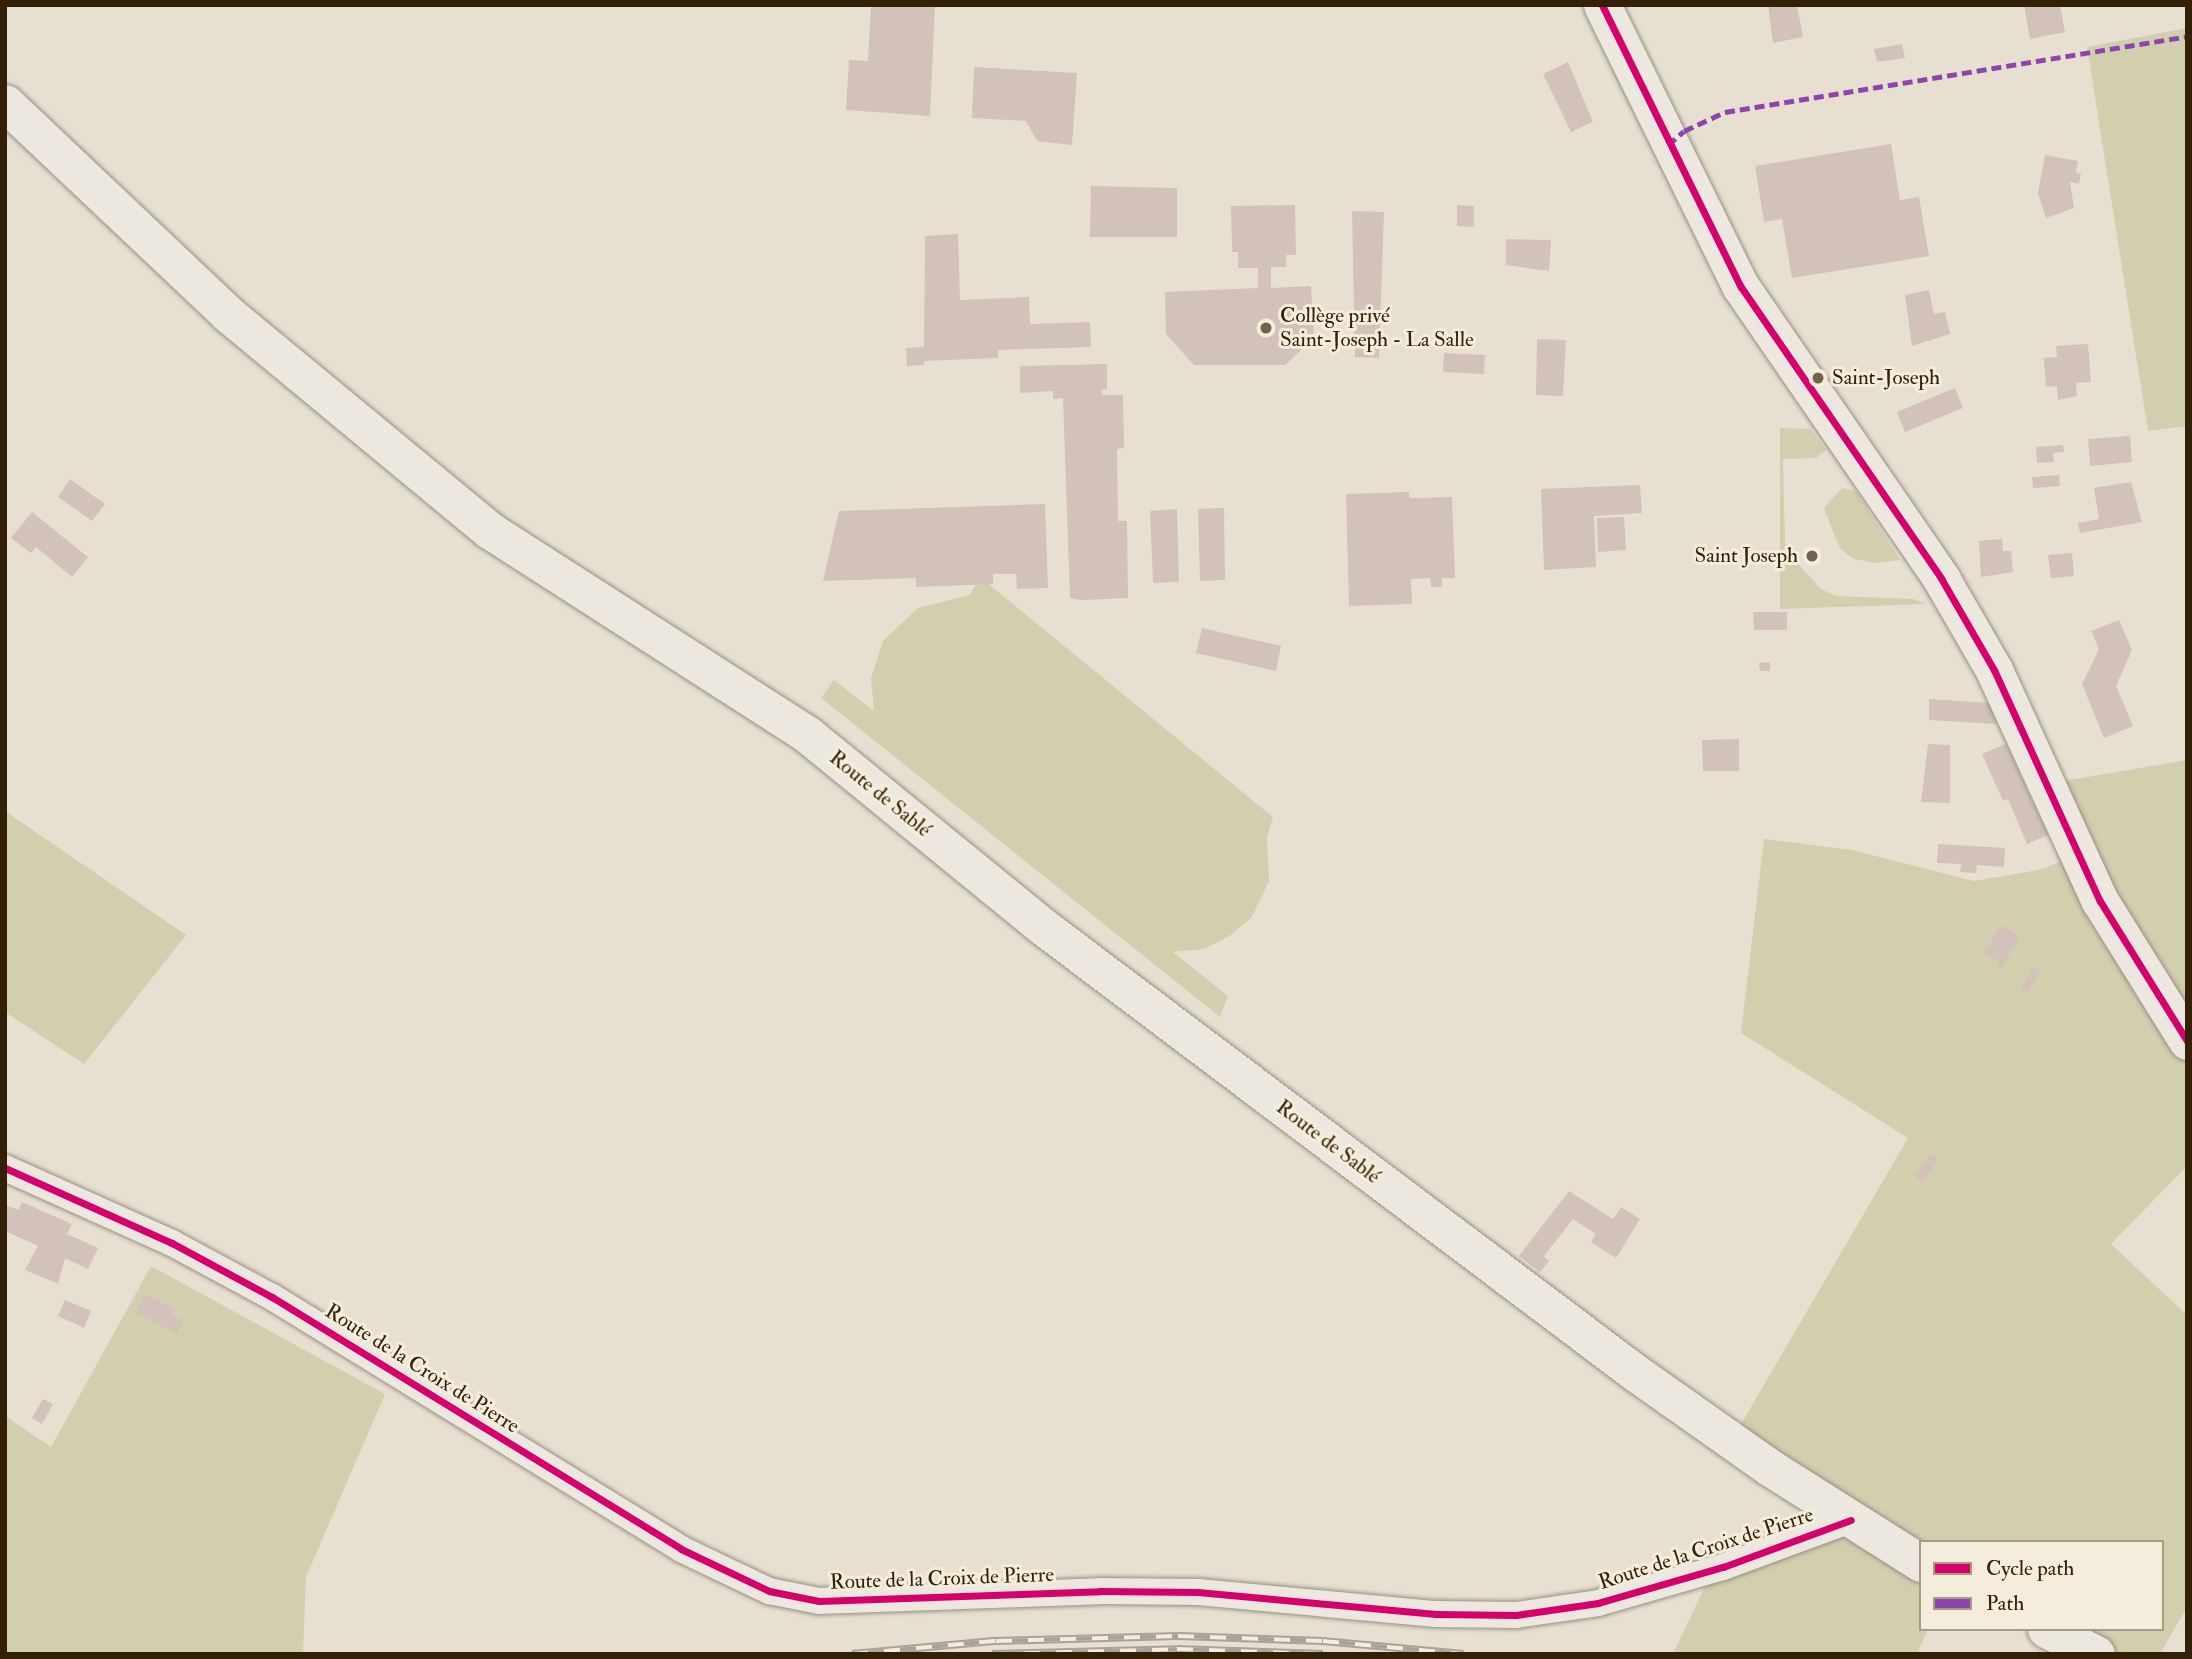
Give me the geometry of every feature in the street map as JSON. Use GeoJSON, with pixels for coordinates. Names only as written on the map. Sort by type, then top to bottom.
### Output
{"type":"FeatureCollection","features":[{"type":"Feature","properties":{"kind":"main road"},"geometry":{"type":"LineString","coordinates":[[1602,5],[1741,287],[1942,580],[1994,670],[2100,901],[2187,1041]]}},
{"type":"Feature","properties":{"kind":"main road","name":"Route de Sablé"},"geometry":{"type":"LineString","coordinates":[[5,103],[218,305],[441,492],[562,581],[752,697],[844,763],[1042,926],[1633,1371],[1851,1520],[1919,1562]]}},
{"type":"Feature","properties":{"kind":"main road"},"geometry":{"type":"LineString","coordinates":[[2050,1631],[2096,1654]]}},
{"type":"Feature","properties":{"kind":"street","name":"Route de la Croix de Pierre"},"geometry":{"type":"LineString","coordinates":[[5,1168],[172,1243],[272,1297],[681,1549],[769,1591],[819,1601],[1100,1591],[1198,1592],[1436,1614],[1516,1615],[1598,1603],[1723,1567],[1851,1520]]}},
{"type":"Feature","properties":{"kind":"shaded area"},"geometry":{"type":"Polygon","coordinates":[[[2187,28],[2187,426],[2148,431],[2087,47],[2187,28]]]}},
{"type":"Feature","properties":{"kind":"shaded area"},"geometry":{"type":"Polygon","coordinates":[[[1780,428],[1810,429],[1826,450],[1816,458],[1783,459],[1785,542],[1800,566],[1821,589],[1836,596],[1913,599],[1927,604],[1780,609],[1780,428]]]}},
{"type":"Feature","properties":{"kind":"shaded area"},"geometry":{"type":"Polygon","coordinates":[[[1842,488],[1856,491],[1900,560],[1877,563],[1854,559],[1840,549],[1824,508],[1842,488]]]}},
{"type":"Feature","properties":{"kind":"shaded area"},"geometry":{"type":"Polygon","coordinates":[[[980,577],[1273,817],[1267,837],[1269,881],[1252,917],[1231,935],[1204,949],[1173,952],[1228,996],[1220,1017],[821,698],[834,680],[874,711],[871,678],[883,641],[918,608],[970,595],[980,577]]]}},
{"type":"Feature","properties":{"kind":"shaded area"},"geometry":{"type":"Polygon","coordinates":[[[2187,760],[2187,1166],[2111,1244],[2187,1315],[2187,1607],[2160,1654],[2096,1654],[2045,1631],[2164,1631],[2164,1540],[1919,1540],[1919,1631],[1927,1631],[1917,1654],[1673,1654],[1721,1552],[1794,1530],[1802,1510],[1723,1455],[1908,1138],[1741,1033],[1764,839],[1852,850],[1974,881],[2039,870],[2093,850],[2064,781],[2187,760]]]}},
{"type":"Feature","properties":{"kind":"shaded area"},"geometry":{"type":"Polygon","coordinates":[[[5,811],[186,935],[84,1064],[5,1012],[5,811]]]}},
{"type":"Feature","properties":{"kind":"shaded area"},"geometry":{"type":"Polygon","coordinates":[[[151,1266],[385,1394],[306,1577],[303,1654],[5,1654],[5,1416],[51,1447],[151,1266]]]}},
{"type":"Feature","properties":{"kind":"building"},"geometry":{"type":"Polygon","coordinates":[[[871,5],[935,5],[930,116],[846,110],[849,60],[868,61],[871,5]]]}},
{"type":"Feature","properties":{"kind":"building"},"geometry":{"type":"Polygon","coordinates":[[[1768,5],[1797,5],[1803,37],[1773,43],[1768,5]]]}},
{"type":"Feature","properties":{"kind":"building"},"geometry":{"type":"Polygon","coordinates":[[[2024,5],[2060,5],[2065,32],[2030,39],[2024,5]]]}},
{"type":"Feature","properties":{"kind":"building"},"geometry":{"type":"Polygon","coordinates":[[[1902,44],[1905,58],[1877,62],[1874,49],[1902,44]]]}},
{"type":"Feature","properties":{"kind":"building"},"geometry":{"type":"Polygon","coordinates":[[[1568,62],[1593,122],[1571,132],[1543,74],[1568,62]]]}},
{"type":"Feature","properties":{"kind":"building"},"geometry":{"type":"Polygon","coordinates":[[[974,67],[1077,73],[1072,145],[1037,141],[1026,121],[972,118],[974,67]]]}},
{"type":"Feature","properties":{"kind":"building"},"geometry":{"type":"Polygon","coordinates":[[[1891,144],[1900,200],[1919,197],[1929,256],[1792,278],[1782,219],[1764,222],[1755,166],[1891,144]]]}},
{"type":"Feature","properties":{"kind":"building"},"geometry":{"type":"Polygon","coordinates":[[[2045,155],[2078,161],[2076,173],[2081,174],[2079,184],[2070,182],[2074,208],[2046,218],[2038,193],[2045,155]]]}},
{"type":"Feature","properties":{"kind":"building"},"geometry":{"type":"Polygon","coordinates":[[[1091,186],[1177,188],[1177,237],[1090,237],[1091,186]]]}},
{"type":"Feature","properties":{"kind":"building"},"geometry":{"type":"Polygon","coordinates":[[[1295,205],[1296,255],[1286,255],[1286,267],[1271,267],[1271,288],[1311,286],[1314,338],[1285,365],[1194,365],[1166,334],[1165,292],[1258,288],[1258,268],[1238,268],[1238,252],[1232,252],[1231,206],[1295,205]]]}},
{"type":"Feature","properties":{"kind":"building"},"geometry":{"type":"Polygon","coordinates":[[[1457,205],[1474,206],[1474,227],[1457,226],[1457,205]]]}},
{"type":"Feature","properties":{"kind":"building"},"geometry":{"type":"Polygon","coordinates":[[[1352,211],[1384,212],[1379,358],[1355,357],[1352,211]]]}},
{"type":"Feature","properties":{"kind":"building"},"geometry":{"type":"Polygon","coordinates":[[[958,234],[960,300],[1029,297],[1030,324],[1090,322],[1091,347],[998,350],[998,358],[924,361],[924,365],[907,366],[906,348],[924,347],[925,236],[958,234]]]}},
{"type":"Feature","properties":{"kind":"building"},"geometry":{"type":"Polygon","coordinates":[[[1506,239],[1551,240],[1549,271],[1506,265],[1506,239]]]}},
{"type":"Feature","properties":{"kind":"building"},"geometry":{"type":"Polygon","coordinates":[[[1929,290],[1934,314],[1945,312],[1950,334],[1912,346],[1905,295],[1929,290]]]}},
{"type":"Feature","properties":{"kind":"building"},"geometry":{"type":"Polygon","coordinates":[[[1537,339],[1566,340],[1563,396],[1536,395],[1537,339]]]}},
{"type":"Feature","properties":{"kind":"building"},"geometry":{"type":"Polygon","coordinates":[[[2088,344],[2091,382],[2076,383],[2077,396],[2058,400],[2057,386],[2046,387],[2044,358],[2057,357],[2056,346],[2088,344]]]}},
{"type":"Feature","properties":{"kind":"building"},"geometry":{"type":"Polygon","coordinates":[[[1444,353],[1485,355],[1484,374],[1443,372],[1444,353]]]}},
{"type":"Feature","properties":{"kind":"building"},"geometry":{"type":"Polygon","coordinates":[[[1107,364],[1107,389],[1102,390],[1102,395],[1123,395],[1124,448],[1117,449],[1118,521],[1127,521],[1128,598],[1081,600],[1070,598],[1063,398],[1053,399],[1053,391],[1020,393],[1020,366],[1107,364]]]}},
{"type":"Feature","properties":{"kind":"building"},"geometry":{"type":"Polygon","coordinates":[[[1955,388],[1963,408],[1905,432],[1897,412],[1955,388]]]}},
{"type":"Feature","properties":{"kind":"building"},"geometry":{"type":"Polygon","coordinates":[[[2130,436],[2132,462],[2090,466],[2088,439],[2130,436]]]}},
{"type":"Feature","properties":{"kind":"building"},"geometry":{"type":"Polygon","coordinates":[[[2063,445],[2064,452],[2053,453],[2054,462],[2037,463],[2036,447],[2063,445]]]}},
{"type":"Feature","properties":{"kind":"building"},"geometry":{"type":"Polygon","coordinates":[[[2059,475],[2060,486],[2033,488],[2032,477],[2059,475]]]}},
{"type":"Feature","properties":{"kind":"building"},"geometry":{"type":"Polygon","coordinates":[[[70,479],[105,504],[92,521],[58,497],[70,479]]]}},
{"type":"Feature","properties":{"kind":"building"},"geometry":{"type":"Polygon","coordinates":[[[2131,482],[2142,522],[2080,533],[2078,523],[2099,519],[2094,488],[2131,482]]]}},
{"type":"Feature","properties":{"kind":"building"},"geometry":{"type":"Polygon","coordinates":[[[1640,485],[1642,513],[1594,516],[1596,567],[1544,570],[1541,489],[1640,485]]]}},
{"type":"Feature","properties":{"kind":"building"},"geometry":{"type":"Polygon","coordinates":[[[1409,492],[1409,498],[1452,497],[1455,578],[1442,578],[1442,587],[1431,587],[1430,578],[1411,579],[1412,604],[1349,606],[1346,494],[1409,492]]]}},
{"type":"Feature","properties":{"kind":"building"},"geometry":{"type":"Polygon","coordinates":[[[1045,504],[1048,588],[1017,589],[1016,574],[993,574],[993,584],[916,587],[916,578],[823,581],[839,511],[1045,504]]]}},
{"type":"Feature","properties":{"kind":"building"},"geometry":{"type":"Polygon","coordinates":[[[1224,508],[1225,580],[1200,581],[1198,509],[1224,508]]]}},
{"type":"Feature","properties":{"kind":"building"},"geometry":{"type":"Polygon","coordinates":[[[1177,509],[1179,582],[1153,583],[1150,511],[1177,509]]]}},
{"type":"Feature","properties":{"kind":"building"},"geometry":{"type":"Polygon","coordinates":[[[32,512],[88,557],[72,577],[36,547],[31,553],[11,538],[32,512]]]}},
{"type":"Feature","properties":{"kind":"building"},"geometry":{"type":"Polygon","coordinates":[[[1624,517],[1626,550],[1598,552],[1597,518],[1624,517]]]}},
{"type":"Feature","properties":{"kind":"building"},"geometry":{"type":"Polygon","coordinates":[[[2002,539],[2003,551],[2011,551],[2013,572],[1981,577],[1979,541],[2002,539]]]}},
{"type":"Feature","properties":{"kind":"building"},"geometry":{"type":"Polygon","coordinates":[[[2072,553],[2074,576],[2051,578],[2048,555],[2072,553]]]}},
{"type":"Feature","properties":{"kind":"building"},"geometry":{"type":"Polygon","coordinates":[[[1753,612],[1787,612],[1787,630],[1754,630],[1753,612]]]}},
{"type":"Feature","properties":{"kind":"building"},"geometry":{"type":"Polygon","coordinates":[[[2119,620],[2132,650],[2116,686],[2133,726],[2104,738],[2082,684],[2099,649],[2091,631],[2119,620]]]}},
{"type":"Feature","properties":{"kind":"building"},"geometry":{"type":"Polygon","coordinates":[[[1202,628],[1281,646],[1276,671],[1196,653],[1202,628]]]}},
{"type":"Feature","properties":{"kind":"building"},"geometry":{"type":"Polygon","coordinates":[[[1770,662],[1770,671],[1760,671],[1759,663],[1770,662]]]}},
{"type":"Feature","properties":{"kind":"building"},"geometry":{"type":"Polygon","coordinates":[[[1929,699],[1989,703],[1997,724],[1929,720],[1929,699]]]}},
{"type":"Feature","properties":{"kind":"building"},"geometry":{"type":"Polygon","coordinates":[[[1739,739],[1739,771],[1703,771],[1702,740],[1739,739]]]}},
{"type":"Feature","properties":{"kind":"building"},"geometry":{"type":"Polygon","coordinates":[[[1928,744],[1950,745],[1950,803],[1921,802],[1928,744]]]}},
{"type":"Feature","properties":{"kind":"building"},"geometry":{"type":"Polygon","coordinates":[[[2006,744],[2048,835],[2027,844],[2008,799],[2003,801],[1982,754],[2006,744]]]}},
{"type":"Feature","properties":{"kind":"building"},"geometry":{"type":"Polygon","coordinates":[[[1938,844],[2005,848],[2004,867],[1977,865],[1976,873],[1960,872],[1961,864],[1937,863],[1938,844]]]}},
{"type":"Feature","properties":{"kind":"building"},"geometry":{"type":"Polygon","coordinates":[[[2001,925],[2020,937],[2001,969],[1997,966],[1999,961],[1984,953],[2001,925]]]}},
{"type":"Feature","properties":{"kind":"building"},"geometry":{"type":"Polygon","coordinates":[[[2033,967],[2041,971],[2028,993],[2021,989],[2033,967]]]}},
{"type":"Feature","properties":{"kind":"building"},"geometry":{"type":"Polygon","coordinates":[[[1931,1153],[1939,1159],[1922,1182],[1914,1175],[1931,1153]]]}},
{"type":"Feature","properties":{"kind":"building"},"geometry":{"type":"Polygon","coordinates":[[[1569,1191],[1613,1219],[1621,1207],[1640,1219],[1616,1258],[1591,1242],[1596,1234],[1573,1219],[1544,1256],[1549,1261],[1540,1272],[1519,1256],[1569,1191]]]}},
{"type":"Feature","properties":{"kind":"building"},"geometry":{"type":"Polygon","coordinates":[[[22,1202],[72,1224],[67,1234],[98,1248],[88,1269],[65,1258],[58,1284],[25,1270],[38,1246],[5,1231],[5,1205],[19,1210],[22,1202]]]}},
{"type":"Feature","properties":{"kind":"building"},"geometry":{"type":"Polygon","coordinates":[[[145,1294],[175,1309],[172,1315],[183,1320],[177,1334],[136,1313],[145,1294]]]}},
{"type":"Feature","properties":{"kind":"building"},"geometry":{"type":"Polygon","coordinates":[[[65,1300],[91,1311],[84,1328],[58,1316],[65,1300]]]}},
{"type":"Feature","properties":{"kind":"building"},"geometry":{"type":"Polygon","coordinates":[[[43,1399],[53,1404],[42,1424],[32,1418],[43,1399]]]}},
{"type":"Feature","properties":{"kind":"railway"},"geometry":{"type":"LineString","coordinates":[[852,1654],[996,1641],[1178,1636],[1323,1641],[1463,1654]]}},
{"type":"Feature","properties":{"kind":"railway"},"geometry":{"type":"LineString","coordinates":[[992,1654],[1177,1649],[1323,1654]]}},
{"type":"Feature","properties":{"kind":"marked path"},"geometry":{"type":"LineString","coordinates":[[1668,145],[1684,131],[1725,112],[2187,36]]}},
{"type":"Feature","properties":{"kind":"cycle path"},"geometry":{"type":"LineString","coordinates":[[1602,5],[1741,287],[1942,580],[1994,670],[2100,901],[2187,1041]]}},
{"type":"Feature","properties":{"kind":"cycle path"},"geometry":{"type":"LineString","coordinates":[[5,1168],[172,1243],[272,1297],[681,1549],[769,1591],[819,1601],[1100,1591],[1198,1592],[1436,1614],[1516,1615],[1598,1603],[1723,1567],[1851,1520]]}},
{"type":"Feature","properties":{"kind":"place","name":"Collège privé Saint-Joseph - La Salle"},"geometry":{"type":"Point","coordinates":[1266,328]}},
{"type":"Feature","properties":{"kind":"place","name":"Saint-Joseph"},"geometry":{"type":"Point","coordinates":[1818,378]}},
{"type":"Feature","properties":{"kind":"place","name":"Saint Joseph"},"geometry":{"type":"Point","coordinates":[1812,556]}}]}
